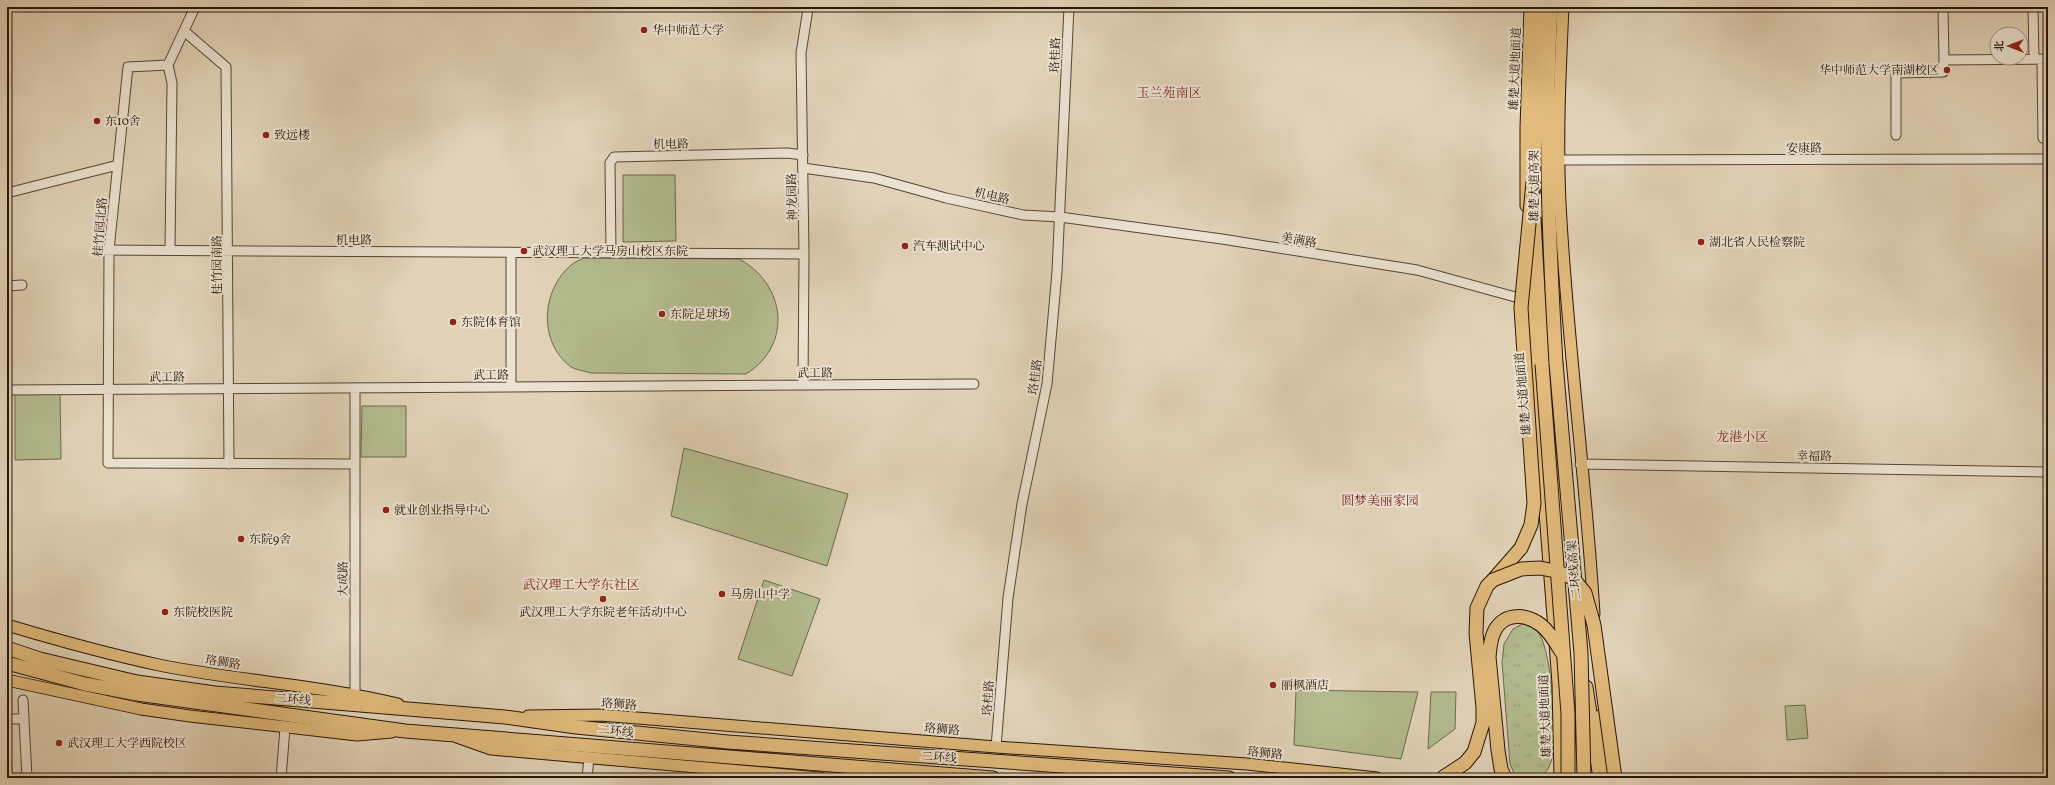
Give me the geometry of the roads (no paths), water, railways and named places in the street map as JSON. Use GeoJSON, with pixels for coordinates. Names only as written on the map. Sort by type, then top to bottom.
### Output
{"type":"FeatureCollection","features":[{"type":"Feature","properties":{"kind":"highway","name":"雄楚大道高架"},"geometry":{"type":"LineString","coordinates":[[1538,7],[1533,182],[1542,364],[1568,714],[1568,778]]}},
{"type":"Feature","properties":{"kind":"highway","name":"雄楚大道高架"},"geometry":{"type":"LineString","coordinates":[[1551,7],[1547,70],[1547,161],[1549,240],[1556,363]]}},
{"type":"Feature","properties":{"kind":"highway"},"geometry":{"type":"LineString","coordinates":[[1442,778],[1466,763],[1474,752],[1480,738],[1483,708],[1476,633],[1477,608],[1488,586],[1521,548],[1531,525],[1534,503],[1521,308],[1533,182]]}},
{"type":"Feature","properties":{"kind":"highway","name":"二环线高架"},"geometry":{"type":"LineString","coordinates":[[1556,363],[1581,653],[1584,778]]}},
{"type":"Feature","properties":{"kind":"highway"},"geometry":{"type":"LineString","coordinates":[[1493,580],[1520,569],[1540,568],[1555,570],[1573,578],[1585,593],[1594,625],[1606,777]]}},
{"type":"Feature","properties":{"kind":"highway"},"geometry":{"type":"LineString","coordinates":[[1504,778],[1498,750],[1489,658],[1490,642],[1495,629],[1505,620],[1515,617],[1529,617],[1542,626],[1563,654]]}},
{"type":"Feature","properties":{"kind":"highway"},"geometry":{"type":"LineString","coordinates":[[7,640],[140,675],[238,688],[288,699]]}},
{"type":"Feature","properties":{"kind":"highway","name":"二环线"},"geometry":{"type":"LineString","coordinates":[[7,648],[137,682],[208,692],[505,717],[576,727],[728,742],[1229,778]]}},
{"type":"Feature","properties":{"kind":"highway"},"geometry":{"type":"LineString","coordinates":[[1581,653],[1606,777]]}},
{"type":"Feature","properties":{"kind":"highway","name":"二环线"},"geometry":{"type":"LineString","coordinates":[[7,663],[85,684],[137,694],[405,731],[452,736],[994,778]]}},
{"type":"Feature","properties":{"kind":"main road","name":"雄楚大道地面道"},"geometry":{"type":"LineString","coordinates":[[1530,7],[1525,182],[1530,302],[1547,528],[1560,734],[1560,778]]}},
{"type":"Feature","properties":{"kind":"main road"},"geometry":{"type":"LineString","coordinates":[[1563,7],[1560,70],[1559,160],[1562,218],[1580,464],[1593,586],[1606,777]]}},
{"type":"Feature","properties":{"kind":"main road","name":"珞狮路"},"geometry":{"type":"LineString","coordinates":[[7,625],[159,665],[355,694],[420,709]]}},
{"type":"Feature","properties":{"kind":"main road"},"geometry":{"type":"LineString","coordinates":[[8,680],[141,709],[285,728],[357,735],[405,731]]}},
{"type":"Feature","properties":{"kind":"main road","name":"珞狮路"},"geometry":{"type":"LineString","coordinates":[[505,717],[600,715],[996,747],[1247,764],[1377,778]]}},
{"type":"Feature","properties":{"kind":"main road"},"geometry":{"type":"LineString","coordinates":[[1553,778],[1560,734]]}},
{"type":"Feature","properties":{"kind":"main road"},"geometry":{"type":"LineString","coordinates":[[452,736],[491,750],[820,778]]}},
{"type":"Feature","properties":{"kind":"street"},"geometry":{"type":"LineString","coordinates":[[170,250],[172,83],[168,65],[195,7]]}},
{"type":"Feature","properties":{"kind":"street","name":"珞桂路"},"geometry":{"type":"LineString","coordinates":[[996,747],[1008,598],[1022,504],[1047,384],[1058,272],[1069,7]]}},
{"type":"Feature","properties":{"kind":"street"},"geometry":{"type":"LineString","coordinates":[[1896,135],[1896,73],[1943,72],[1943,7]]}},
{"type":"Feature","properties":{"kind":"street"},"geometry":{"type":"LineString","coordinates":[[2033,7],[2041,59],[2043,138]]}},
{"type":"Feature","properties":{"kind":"street","name":"神龙园路"},"geometry":{"type":"LineString","coordinates":[[804,385],[801,53],[808,9]]}},
{"type":"Feature","properties":{"kind":"street","name":"桂竹园南路"},"geometry":{"type":"LineString","coordinates":[[184,31],[226,67],[229,252],[229,464]]}},
{"type":"Feature","properties":{"kind":"street"},"geometry":{"type":"LineString","coordinates":[[1944,60],[2041,59]]}},
{"type":"Feature","properties":{"kind":"street","name":"桂竹园北路"},"geometry":{"type":"LineString","coordinates":[[168,65],[128,67],[109,250],[108,463],[229,464]]}},
{"type":"Feature","properties":{"kind":"street","name":"机电路"},"geometry":{"type":"LineString","coordinates":[[611,253],[610,163],[614,157],[787,153],[803,155]]}},
{"type":"Feature","properties":{"kind":"street","name":"安康路"},"geometry":{"type":"LineString","coordinates":[[1559,160],[2048,159]]}},
{"type":"Feature","properties":{"kind":"street"},"geometry":{"type":"LineString","coordinates":[[7,193],[118,165]]}},
{"type":"Feature","properties":{"kind":"street","name":"机电路"},"geometry":{"type":"LineString","coordinates":[[803,168],[874,178],[946,198],[1023,215],[1060,218]]}},
{"type":"Feature","properties":{"kind":"street","name":"美满路"},"geometry":{"type":"LineString","coordinates":[[1060,218],[1222,238],[1417,270],[1530,302]]}},
{"type":"Feature","properties":{"kind":"street","name":"机电路"},"geometry":{"type":"LineString","coordinates":[[98,250],[229,252],[804,254]]}},
{"type":"Feature","properties":{"kind":"street"},"geometry":{"type":"LineString","coordinates":[[511,253],[511,387]]}},
{"type":"Feature","properties":{"kind":"street"},"geometry":{"type":"LineString","coordinates":[[8,286],[22,285]]}},
{"type":"Feature","properties":{"kind":"street","name":"武工路"},"geometry":{"type":"LineString","coordinates":[[7,390],[974,384]]}},
{"type":"Feature","properties":{"kind":"street","name":"大成路"},"geometry":{"type":"LineString","coordinates":[[355,388],[355,694]]}},
{"type":"Feature","properties":{"kind":"street"},"geometry":{"type":"LineString","coordinates":[[229,464],[355,464]]}},
{"type":"Feature","properties":{"kind":"street","name":"幸福路"},"geometry":{"type":"LineString","coordinates":[[1580,464],[2048,472]]}},
{"type":"Feature","properties":{"kind":"street"},"geometry":{"type":"LineString","coordinates":[[23,700],[27,778]]}},
{"type":"Feature","properties":{"kind":"street"},"geometry":{"type":"LineString","coordinates":[[7,719],[24,719]]}},
{"type":"Feature","properties":{"kind":"street"},"geometry":{"type":"LineString","coordinates":[[281,778],[285,728]]}},
{"type":"Feature","properties":{"kind":"street"},"geometry":{"type":"LineString","coordinates":[[587,778],[589,758]]}},
{"type":"Feature","properties":{"kind":"place","name":"华中师范大学"},"geometry":{"type":"Point","coordinates":[644,30]}},
{"type":"Feature","properties":{"kind":"place","name":"华中师范大学南湖校区"},"geometry":{"type":"Point","coordinates":[1947,70]}},
{"type":"Feature","properties":{"kind":"place","name":"东10舍"},"geometry":{"type":"Point","coordinates":[97,121]}},
{"type":"Feature","properties":{"kind":"place","name":"致远楼"},"geometry":{"type":"Point","coordinates":[266,135]}},
{"type":"Feature","properties":{"kind":"place","name":"湖北省人民检察院"},"geometry":{"type":"Point","coordinates":[1701,242]}},
{"type":"Feature","properties":{"kind":"place","name":"汽车测试中心"},"geometry":{"type":"Point","coordinates":[905,246]}},
{"type":"Feature","properties":{"kind":"place","name":"武汉理工大学马房山校区东院"},"geometry":{"type":"Point","coordinates":[524,251]}},
{"type":"Feature","properties":{"kind":"place","name":"东院足球场"},"geometry":{"type":"Point","coordinates":[662,314]}},
{"type":"Feature","properties":{"kind":"place","name":"东院体育馆"},"geometry":{"type":"Point","coordinates":[453,322]}},
{"type":"Feature","properties":{"kind":"place","name":"就业创业指导中心"},"geometry":{"type":"Point","coordinates":[386,510]}},
{"type":"Feature","properties":{"kind":"place","name":"东院9舍"},"geometry":{"type":"Point","coordinates":[241,539]}},
{"type":"Feature","properties":{"kind":"place","name":"马房山中学"},"geometry":{"type":"Point","coordinates":[722,594]}},
{"type":"Feature","properties":{"kind":"place","name":"武汉理工大学东院老年活动中心"},"geometry":{"type":"Point","coordinates":[603,599]}},
{"type":"Feature","properties":{"kind":"place","name":"东院校医院"},"geometry":{"type":"Point","coordinates":[165,612]}},
{"type":"Feature","properties":{"kind":"place","name":"丽枫酒店"},"geometry":{"type":"Point","coordinates":[1273,685]}},
{"type":"Feature","properties":{"kind":"place","name":"武汉理工大学西院校区"},"geometry":{"type":"Point","coordinates":[59,743]}},
{"type":"Feature","properties":{"kind":"district","name":"玉兰苑南区"},"geometry":{"type":"Point","coordinates":[1169,92]}},
{"type":"Feature","properties":{"kind":"district","name":"龙港小区"},"geometry":{"type":"Point","coordinates":[1742,436]}},
{"type":"Feature","properties":{"kind":"district","name":"圆梦美丽家园"},"geometry":{"type":"Point","coordinates":[1380,500]}},
{"type":"Feature","properties":{"kind":"district","name":"武汉理工大学东社区"},"geometry":{"type":"Point","coordinates":[581,584]}}]}
